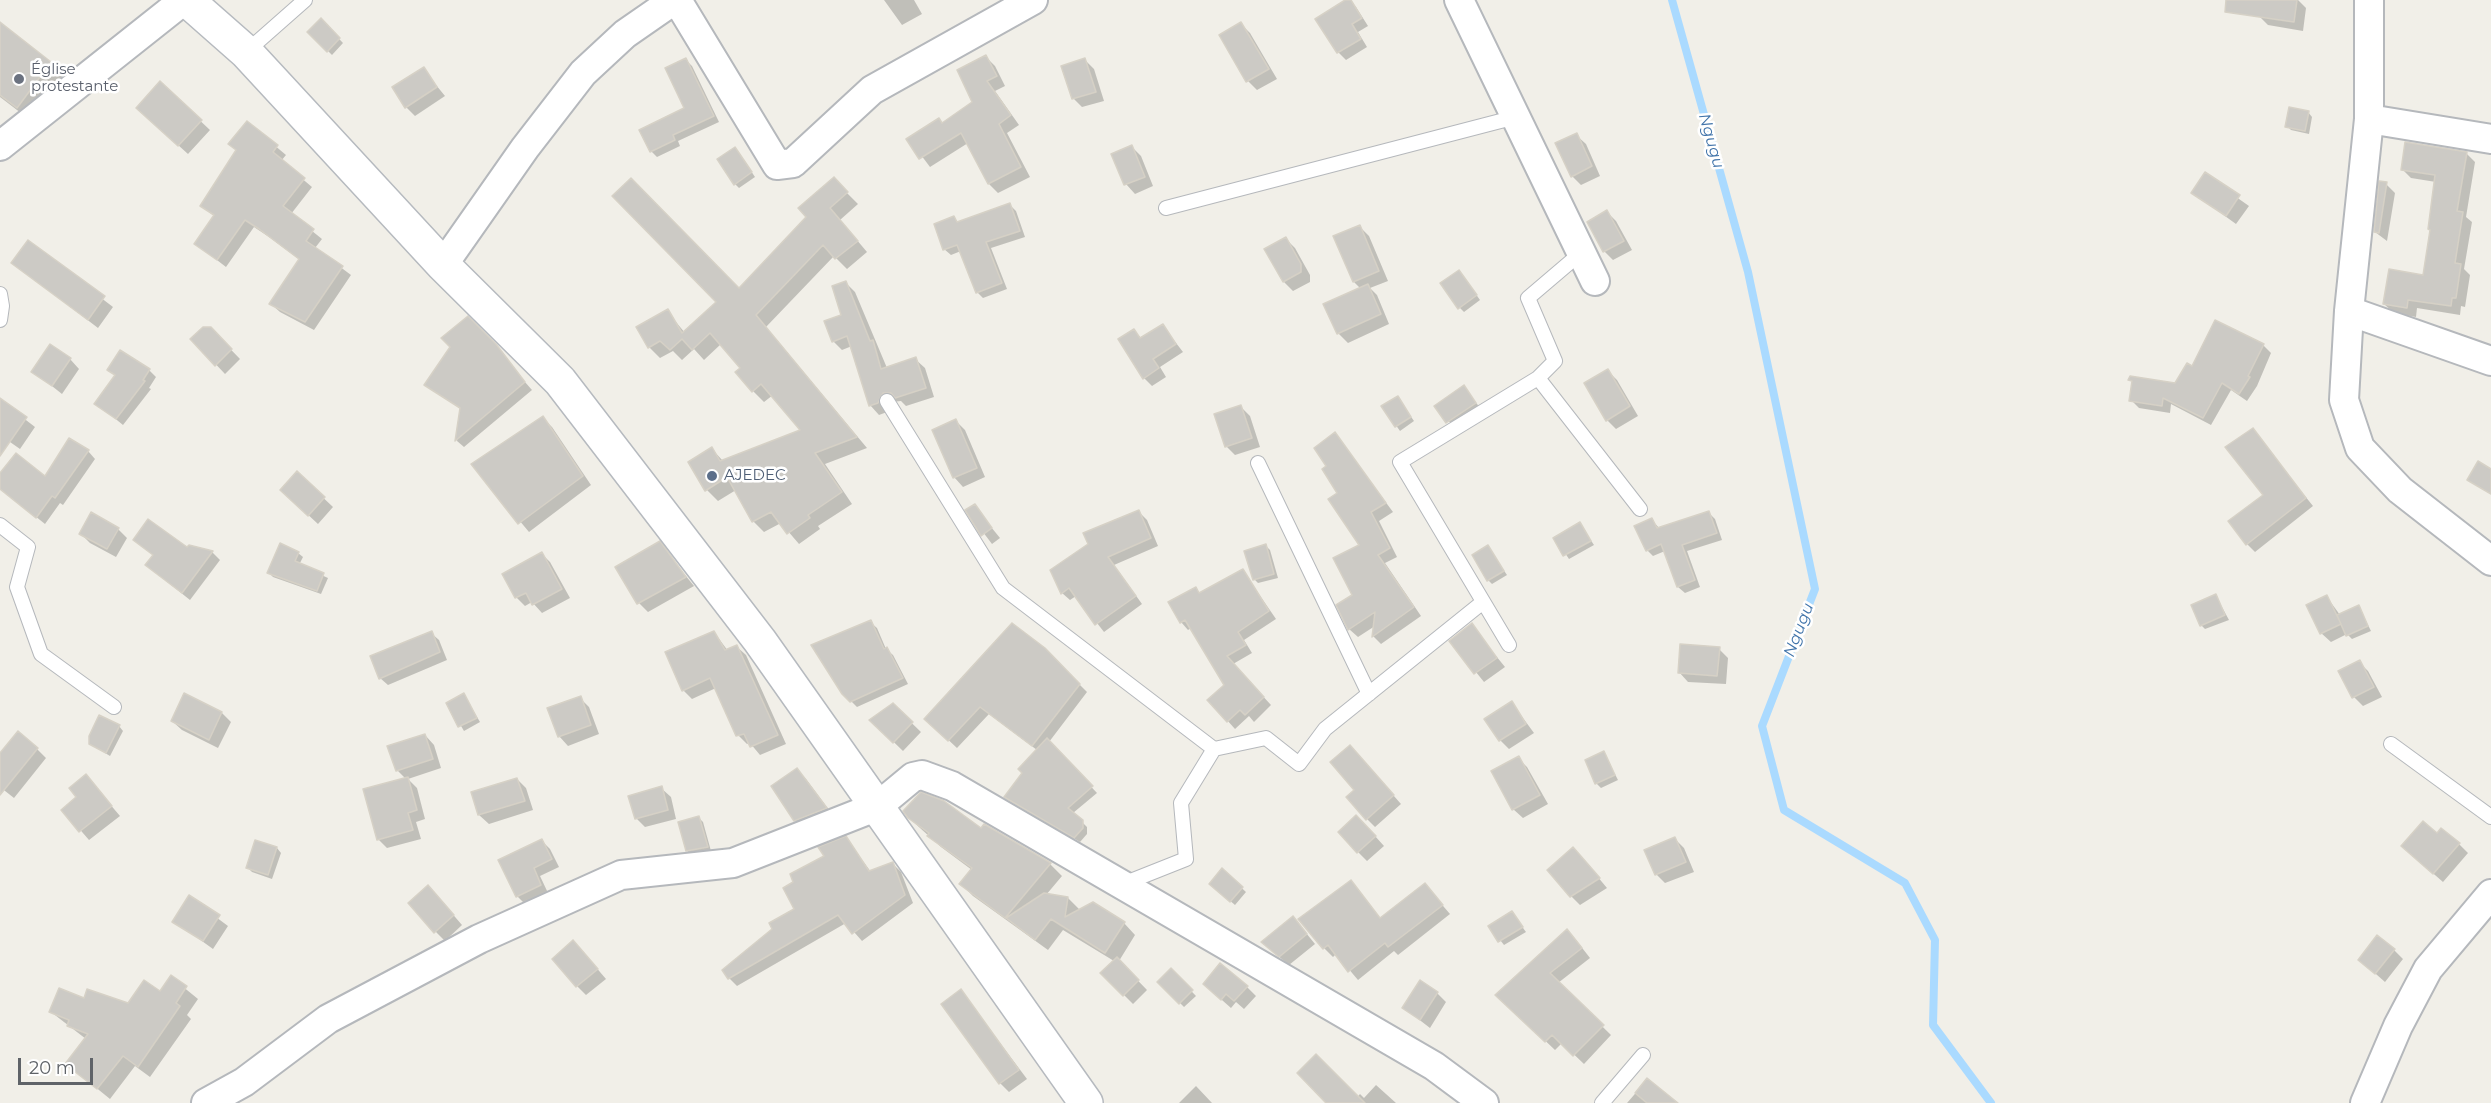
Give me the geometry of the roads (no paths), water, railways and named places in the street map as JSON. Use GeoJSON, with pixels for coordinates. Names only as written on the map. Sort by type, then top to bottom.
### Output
{"type":"FeatureCollection","features":[{"type":"Feature","properties":{"kind":"main road"},"geometry":{"type":"LineString","coordinates":[[186,0],[246,52],[443,265],[560,381],[760,641],[1086,1103]]}},
{"type":"Feature","properties":{"kind":"street"},"geometry":{"type":"LineString","coordinates":[[0,146],[186,0]]}},
{"type":"Feature","properties":{"kind":"street"},"geometry":{"type":"LineString","coordinates":[[443,265],[525,148],[583,73],[625,34],[676,0],[777,165],[794,163],[872,90],[1033,0]]}},
{"type":"Feature","properties":{"kind":"street"},"geometry":{"type":"LineString","coordinates":[[1459,0],[1595,281]]}},
{"type":"Feature","properties":{"kind":"street"},"geometry":{"type":"LineString","coordinates":[[2369,0],[2369,119],[2349,310],[2344,400],[2360,448],[2400,490],[2491,561]]}},
{"type":"Feature","properties":{"kind":"street"},"geometry":{"type":"LineString","coordinates":[[2369,119],[2491,139]]}},
{"type":"Feature","properties":{"kind":"street"},"geometry":{"type":"LineString","coordinates":[[2349,310],[2491,361]]}},
{"type":"Feature","properties":{"kind":"street"},"geometry":{"type":"LineString","coordinates":[[206,1103],[244,1082],[328,1019],[479,939],[621,875],[733,863],[878,806],[913,777],[922,775],[961,792],[1434,1066],[1484,1103]]}},
{"type":"Feature","properties":{"kind":"street"},"geometry":{"type":"LineString","coordinates":[[2365,1103],[2398,1026],[2427,969],[2491,894]]}},
{"type":"Feature","properties":{"kind":"lane"},"geometry":{"type":"LineString","coordinates":[[246,52],[305,0]]}},
{"type":"Feature","properties":{"kind":"lane"},"geometry":{"type":"LineString","coordinates":[[1166,208],[1516,117]]}},
{"type":"Feature","properties":{"kind":"lane"},"geometry":{"type":"LineString","coordinates":[[1509,645],[1400,462],[1538,378],[1555,361],[1528,298],[1582,252]]}},
{"type":"Feature","properties":{"kind":"lane"},"geometry":{"type":"LineString","coordinates":[[0,294],[2,306],[0,320]]}},
{"type":"Feature","properties":{"kind":"lane"},"geometry":{"type":"LineString","coordinates":[[1538,378],[1641,509]]}},
{"type":"Feature","properties":{"kind":"lane"},"geometry":{"type":"LineString","coordinates":[[887,401],[1004,588],[1214,749]]}},
{"type":"Feature","properties":{"kind":"lane"},"geometry":{"type":"LineString","coordinates":[[1258,463],[1369,694]]}},
{"type":"Feature","properties":{"kind":"lane"},"geometry":{"type":"LineString","coordinates":[[0,525],[28,547],[17,587],[41,654],[114,707]]}},
{"type":"Feature","properties":{"kind":"lane"},"geometry":{"type":"LineString","coordinates":[[1122,884],[1186,859],[1181,803],[1214,749],[1266,738],[1299,764],[1325,729],[1483,602]]}},
{"type":"Feature","properties":{"kind":"lane"},"geometry":{"type":"LineString","coordinates":[[2391,744],[2491,817]]}},
{"type":"Feature","properties":{"kind":"lane"},"geometry":{"type":"LineString","coordinates":[[1602,1103],[1643,1055]]}},
{"type":"Feature","properties":{"kind":"waterway","name":"Ngugu"},"geometry":{"type":"LineString","coordinates":[[1672,0],[1748,272],[1815,589],[1762,726],[1784,810],[1905,883],[1935,940],[1933,1025],[1991,1103]]}},
{"type":"Feature","properties":{"kind":"place","name":"Église protestante"},"geometry":{"type":"Point","coordinates":[19,79]}},
{"type":"Feature","properties":{"kind":"place","name":"AJEDEC"},"geometry":{"type":"Point","coordinates":[712,476]}}]}
